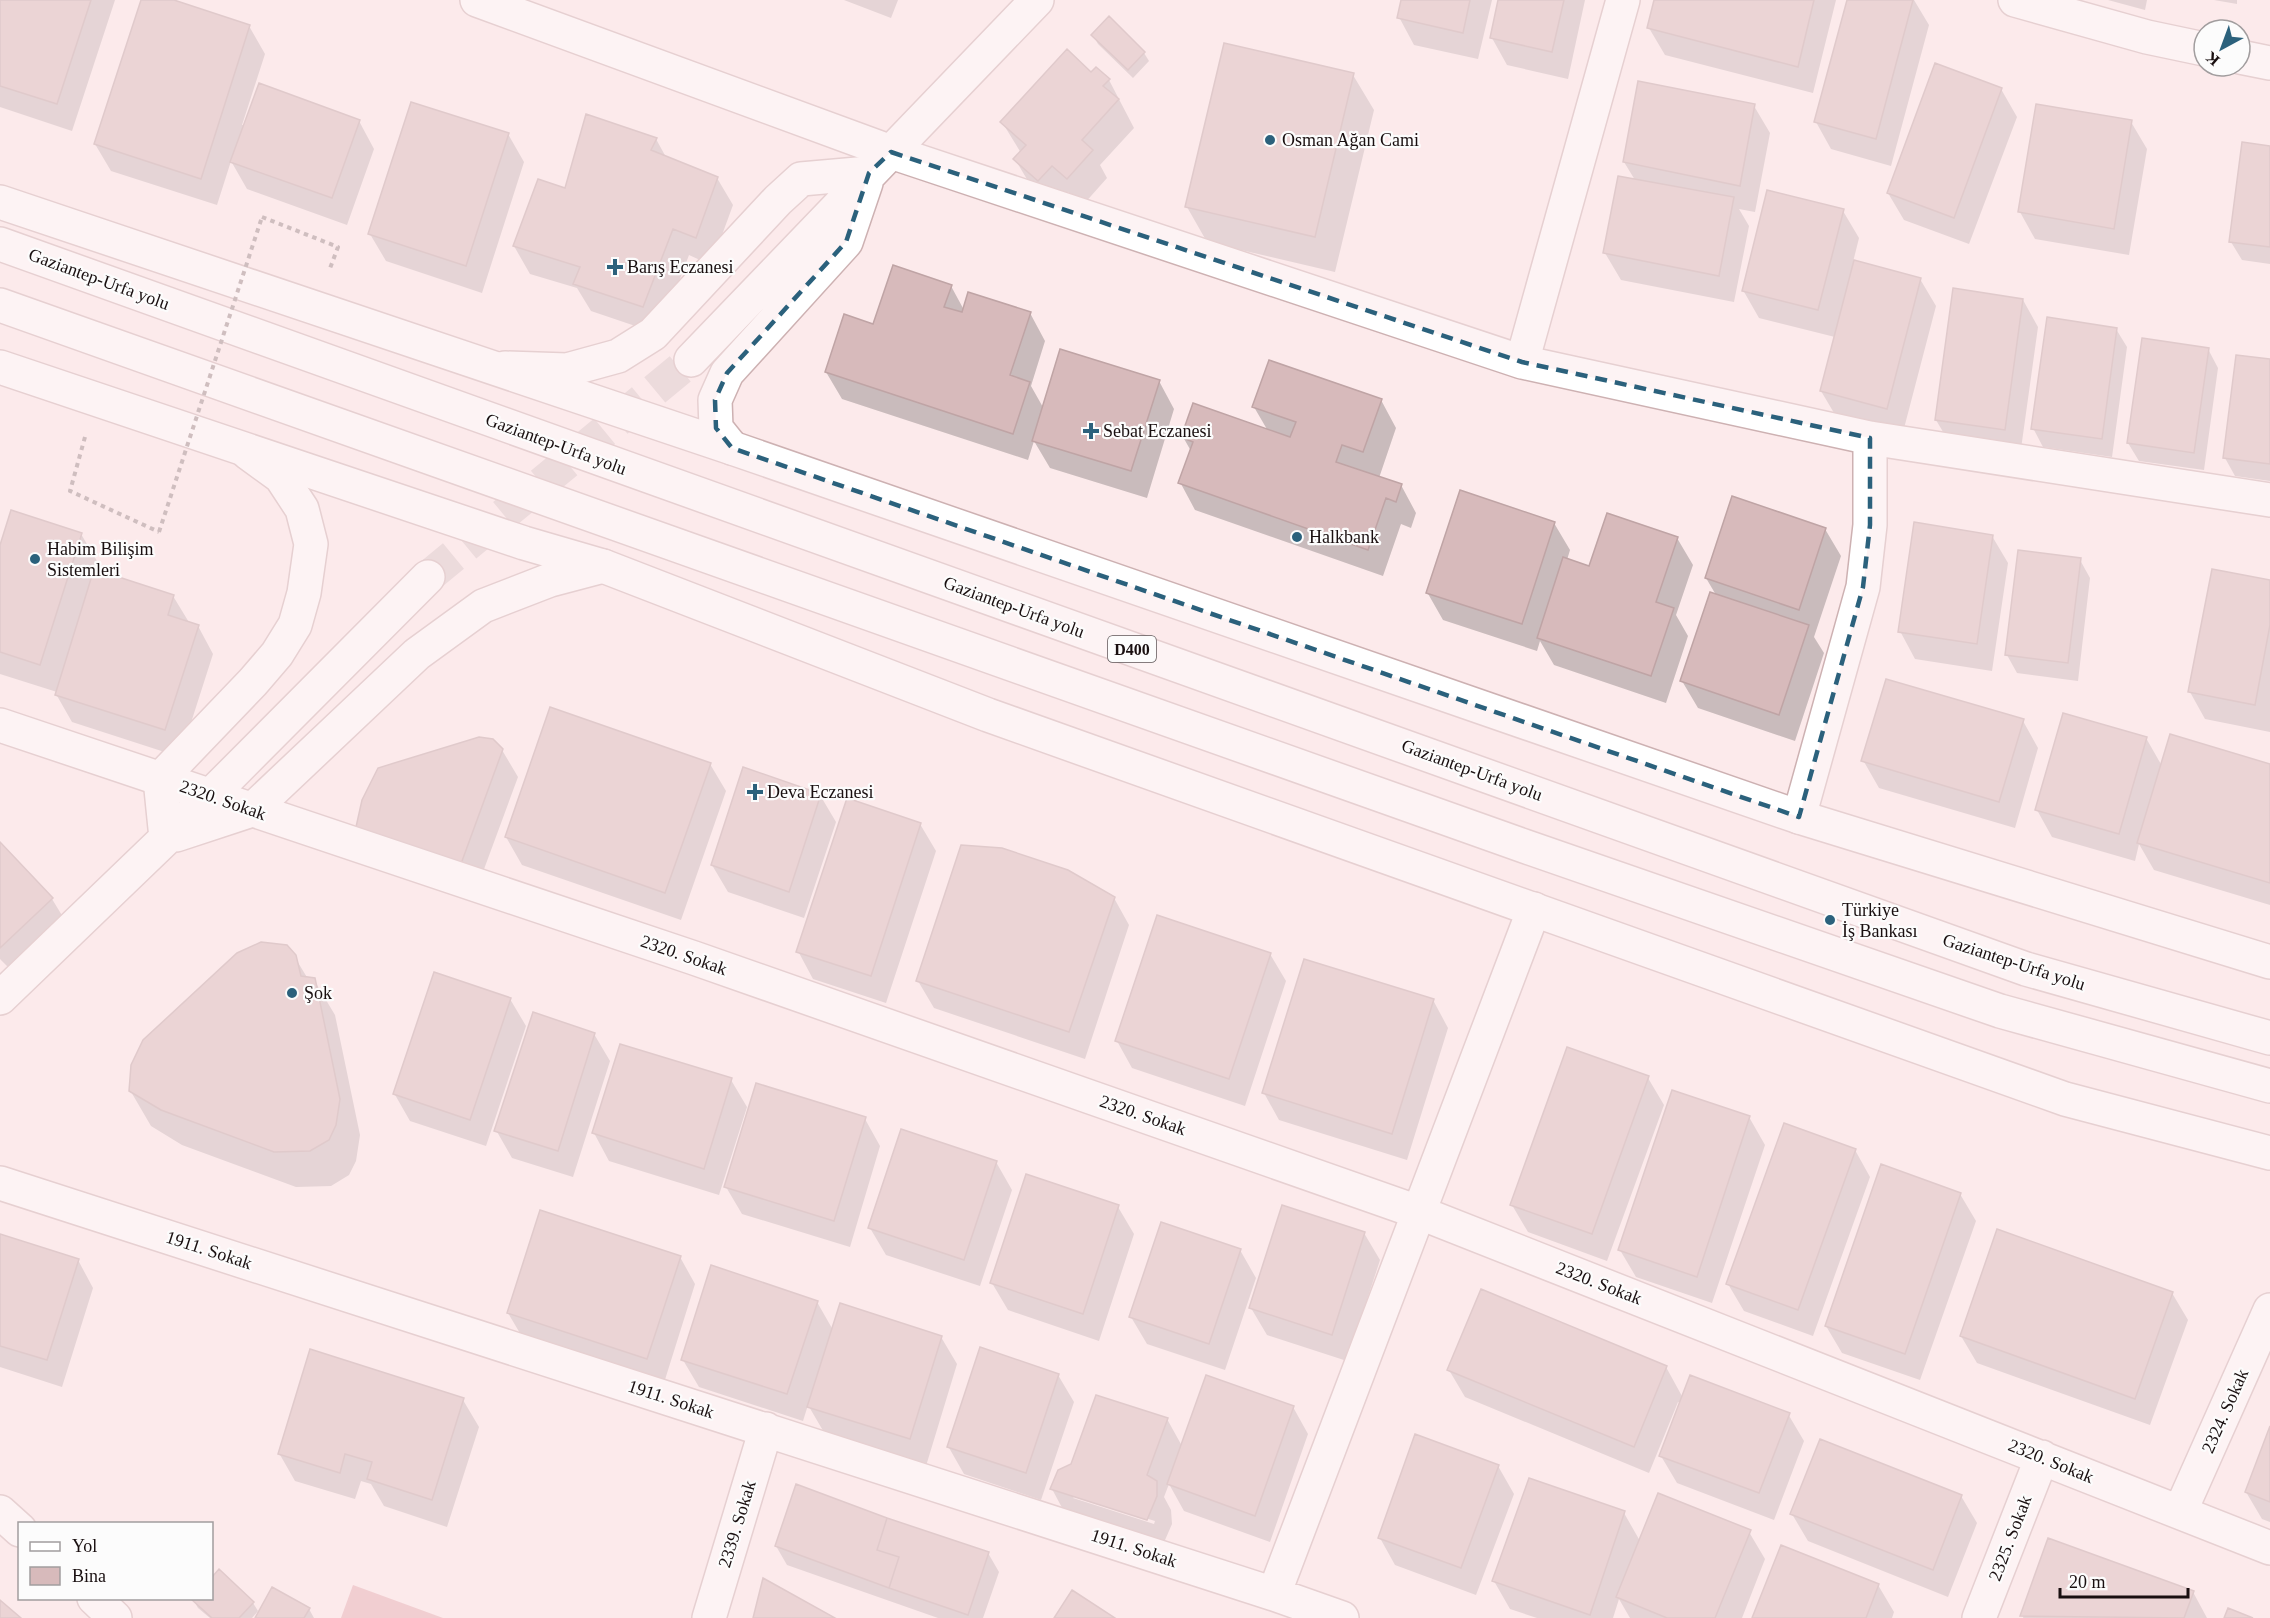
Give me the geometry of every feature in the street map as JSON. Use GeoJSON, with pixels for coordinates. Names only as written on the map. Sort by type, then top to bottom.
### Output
{"type":"FeatureCollection","features":[{"type":"Feature","properties":{"kind":"main road"},"geometry":{"type":"LineString","coordinates":[[477,0],[880,162],[1522,362],[1870,438],[2270,500]]}},
{"type":"Feature","properties":{"kind":"main road"},"geometry":{"type":"LineString","coordinates":[[691,360],[1037,0]]}},
{"type":"Feature","properties":{"kind":"main road"},"geometry":{"type":"LineString","coordinates":[[1522,362],[1623,0]]}},
{"type":"Feature","properties":{"kind":"main road"},"geometry":{"type":"LineString","coordinates":[[2036,3],[2147,37],[2192,47]]}},
{"type":"Feature","properties":{"kind":"main road"},"geometry":{"type":"LineString","coordinates":[[2252,59],[2270,63]]}},
{"type":"Feature","properties":{"kind":"main road"},"geometry":{"type":"LineString","coordinates":[[490,368],[567,370],[618,356],[653,334],[778,200],[801,179],[880,162]]}},
{"type":"Feature","properties":{"kind":"main road"},"geometry":{"type":"LineString","coordinates":[[732,448],[716,428],[715,400],[727,373],[846,242],[880,162]]}},
{"type":"Feature","properties":{"kind":"main road"},"geometry":{"type":"LineString","coordinates":[[0,202],[732,448],[1799,817],[2270,962]]}},
{"type":"Feature","properties":{"kind":"main road","name":"Gaziantep-Urfa yolu"},"geometry":{"type":"LineString","coordinates":[[0,244],[2026,969],[2270,1038]]}},
{"type":"Feature","properties":{"kind":"main road"},"geometry":{"type":"LineString","coordinates":[[0,305],[1524,846],[2000,1011],[2270,1086]]}},
{"type":"Feature","properties":{"kind":"main road"},"geometry":{"type":"LineString","coordinates":[[0,367],[524,543],[603,566],[988,715],[2065,1099],[2270,1153]]}},
{"type":"Feature","properties":{"kind":"main road"},"geometry":{"type":"LineString","coordinates":[[1799,817],[1863,587],[1870,525],[1870,438]]}},
{"type":"Feature","properties":{"kind":"main road"},"geometry":{"type":"LineString","coordinates":[[166,838],[160,779],[254,682],[277,654],[295,625],[304,593],[311,544],[302,509],[281,477],[236,445]]}},
{"type":"Feature","properties":{"kind":"main road"},"geometry":{"type":"LineString","coordinates":[[166,838],[252,810],[417,654],[483,606],[550,580],[603,566]]}},
{"type":"Feature","properties":{"kind":"main road"},"geometry":{"type":"LineString","coordinates":[[0,998],[211,795],[428,577]]}},
{"type":"Feature","properties":{"kind":"main road","name":"2320. Sokak"},"geometry":{"type":"LineString","coordinates":[[0,725],[694,958],[1418,1212],[2270,1548]]}},
{"type":"Feature","properties":{"kind":"main road"},"geometry":{"type":"LineString","coordinates":[[1274,1594],[1533,909]]}},
{"type":"Feature","properties":{"kind":"main road","name":"1911. Sokak"},"geometry":{"type":"LineString","coordinates":[[0,1183],[1274,1594],[1342,1618]]}},
{"type":"Feature","properties":{"kind":"main road","name":"2324. Sokak"},"geometry":{"type":"LineString","coordinates":[[2180,1512],[2270,1310]]}},
{"type":"Feature","properties":{"kind":"main road","name":"2339. Sokak"},"geometry":{"type":"LineString","coordinates":[[709,1618],[766,1430]]}},
{"type":"Feature","properties":{"kind":"main road","name":"2325. Sokak"},"geometry":{"type":"LineString","coordinates":[[1979,1618],[2042,1457]]}},
{"type":"Feature","properties":{"kind":"main road"},"geometry":{"type":"LineString","coordinates":[[0,1512],[18,1528]]}},
{"type":"Feature","properties":{"kind":"main road"},"geometry":{"type":"LineString","coordinates":[[95,1600],[115,1618]]}},
{"type":"Feature","properties":{"kind":"path"},"geometry":{"type":"LineString","coordinates":[[96,399],[69,491],[159,532],[262,217],[338,247]]}},
{"type":"Feature","properties":{"kind":"highlighted area"},"geometry":{"type":"Polygon","coordinates":[[[891,152],[1522,362],[1870,438],[1870,525],[1863,587],[1799,817],[732,448],[716,428],[715,400],[727,373],[846,242],[869,173],[891,152]]]}},
{"type":"Feature","properties":{"kind":"shaded area"},"geometry":{"type":"Polygon","coordinates":[[[353,1585],[443,1618],[341,1618],[353,1585]]]}},
{"type":"Feature","properties":{"kind":"building"},"geometry":{"type":"Polygon","coordinates":[[[0,0],[91,0],[57,104],[0,86],[0,0]]]}},
{"type":"Feature","properties":{"kind":"building"},"geometry":{"type":"Polygon","coordinates":[[[141,0],[174,0],[250,25],[201,179],[94,144],[141,0]]]}},
{"type":"Feature","properties":{"kind":"building"},"geometry":{"type":"Polygon","coordinates":[[[1401,0],[1470,0],[1463,33],[1397,18],[1401,0]]]}},
{"type":"Feature","properties":{"kind":"building"},"geometry":{"type":"Polygon","coordinates":[[[1498,0],[1564,0],[1552,52],[1490,38],[1498,0]]]}},
{"type":"Feature","properties":{"kind":"building"},"geometry":{"type":"Polygon","coordinates":[[[1654,0],[1814,0],[1798,67],[1647,28],[1654,0]]]}},
{"type":"Feature","properties":{"kind":"building"},"geometry":{"type":"Polygon","coordinates":[[[1847,0],[1913,0],[1876,139],[1814,122],[1847,0]]]}},
{"type":"Feature","properties":{"kind":"building"},"geometry":{"type":"Polygon","coordinates":[[[1109,16],[1145,52],[1128,70],[1091,35],[1109,16]]]}},
{"type":"Feature","properties":{"kind":"building","name":"Osman Ağan Cami"},"geometry":{"type":"Polygon","coordinates":[[[1224,43],[1354,73],[1315,237],[1185,207],[1224,43]]]}},
{"type":"Feature","properties":{"kind":"building"},"geometry":{"type":"Polygon","coordinates":[[[1067,49],[1091,72],[1096,67],[1110,79],[1103,86],[1119,99],[1082,140],[1093,150],[1067,179],[1052,166],[1038,181],[1013,159],[1026,145],[1000,122],[1067,49]]]}},
{"type":"Feature","properties":{"kind":"building"},"geometry":{"type":"Polygon","coordinates":[[[1935,63],[2002,88],[1954,218],[1887,193],[1935,63]]]}},
{"type":"Feature","properties":{"kind":"building"},"geometry":{"type":"Polygon","coordinates":[[[1638,81],[1755,104],[1740,186],[1623,162],[1638,81]]]}},
{"type":"Feature","properties":{"kind":"building"},"geometry":{"type":"Polygon","coordinates":[[[259,83],[360,120],[332,198],[230,162],[259,83]]]}},
{"type":"Feature","properties":{"kind":"building"},"geometry":{"type":"Polygon","coordinates":[[[411,102],[509,133],[466,266],[368,234],[411,102]]]}},
{"type":"Feature","properties":{"kind":"building"},"geometry":{"type":"Polygon","coordinates":[[[2036,104],[2132,120],[2114,229],[2018,212],[2036,104]]]}},
{"type":"Feature","properties":{"kind":"building"},"geometry":{"type":"Polygon","coordinates":[[[586,114],[657,138],[651,150],[718,177],[696,238],[673,229],[643,307],[573,284],[580,267],[513,246],[538,179],[565,188],[586,114]]]}},
{"type":"Feature","properties":{"kind":"building"},"geometry":{"type":"Polygon","coordinates":[[[2242,142],[2270,146],[2270,247],[2229,242],[2242,142]]]}},
{"type":"Feature","properties":{"kind":"building"},"geometry":{"type":"Polygon","coordinates":[[[1618,176],[1734,197],[1719,276],[1603,253],[1618,176]]]}},
{"type":"Feature","properties":{"kind":"building"},"geometry":{"type":"Polygon","coordinates":[[[1767,190],[1844,209],[1818,310],[1742,291],[1767,190]]]}},
{"type":"Feature","properties":{"kind":"building"},"geometry":{"type":"Polygon","coordinates":[[[1854,260],[1921,278],[1887,409],[1820,391],[1854,260]]]}},
{"type":"Feature","properties":{"kind":"building"},"geometry":{"type":"Polygon","coordinates":[[[893,265],[952,285],[944,307],[962,312],[968,292],[1031,312],[1010,375],[1030,382],[1013,434],[825,372],[844,314],[873,324],[893,265]]]}},
{"type":"Feature","properties":{"kind":"building"},"geometry":{"type":"Polygon","coordinates":[[[1953,288],[2023,299],[2005,430],[1935,420],[1953,288]]]}},
{"type":"Feature","properties":{"kind":"building"},"geometry":{"type":"Polygon","coordinates":[[[2047,317],[2117,328],[2102,439],[2031,429],[2047,317]]]}},
{"type":"Feature","properties":{"kind":"building"},"geometry":{"type":"Polygon","coordinates":[[[2142,338],[2209,348],[2194,453],[2127,443],[2142,338]]]}},
{"type":"Feature","properties":{"kind":"building"},"geometry":{"type":"Polygon","coordinates":[[[1060,349],[1160,380],[1131,471],[1032,441],[1060,349]]]}},
{"type":"Feature","properties":{"kind":"building"},"geometry":{"type":"Polygon","coordinates":[[[2236,355],[2270,359],[2270,464],[2223,458],[2236,355]]]}},
{"type":"Feature","properties":{"kind":"building"},"geometry":{"type":"Polygon","coordinates":[[[1269,360],[1382,399],[1363,452],[1342,445],[1336,462],[1402,484],[1396,502],[1386,498],[1368,550],[1178,483],[1193,442],[1181,437],[1193,403],[1290,437],[1296,422],[1252,407],[1269,360]]]}},
{"type":"Feature","properties":{"kind":"building"},"geometry":{"type":"Polygon","coordinates":[[[1460,490],[1555,522],[1522,624],[1426,593],[1460,490]]]}},
{"type":"Feature","properties":{"kind":"building"},"geometry":{"type":"Polygon","coordinates":[[[1732,496],[1826,528],[1799,610],[1705,578],[1732,496]]]}},
{"type":"Feature","properties":{"kind":"building"},"geometry":{"type":"Polygon","coordinates":[[[11,510],[82,533],[40,665],[0,652],[0,545],[11,510]]]}},
{"type":"Feature","properties":{"kind":"building"},"geometry":{"type":"Polygon","coordinates":[[[1607,513],[1678,537],[1656,602],[1674,608],[1651,676],[1537,638],[1563,557],[1589,566],[1607,513]]]}},
{"type":"Feature","properties":{"kind":"building"},"geometry":{"type":"Polygon","coordinates":[[[1914,522],[1993,535],[1977,644],[1898,632],[1914,522]]]}},
{"type":"Feature","properties":{"kind":"building"},"geometry":{"type":"Polygon","coordinates":[[[2018,550],[2081,558],[2068,663],[2005,655],[2018,550]]]}},
{"type":"Feature","properties":{"kind":"building"},"geometry":{"type":"Polygon","coordinates":[[[94,569],[174,595],[168,615],[199,625],[165,730],[55,695],[94,569]]]}},
{"type":"Feature","properties":{"kind":"building"},"geometry":{"type":"Polygon","coordinates":[[[2212,569],[2270,580],[2270,625],[2255,705],[2188,692],[2212,569]]]}},
{"type":"Feature","properties":{"kind":"building"},"geometry":{"type":"Polygon","coordinates":[[[1710,592],[1809,625],[1779,715],[1680,681],[1710,592]]]}},
{"type":"Feature","properties":{"kind":"building"},"geometry":{"type":"Polygon","coordinates":[[[1886,679],[2024,719],[1999,802],[1861,761],[1886,679]]]}},
{"type":"Feature","properties":{"kind":"building"},"geometry":{"type":"Polygon","coordinates":[[[550,707],[711,763],[665,893],[505,837],[550,707]]]}},
{"type":"Feature","properties":{"kind":"building"},"geometry":{"type":"Polygon","coordinates":[[[2063,713],[2147,737],[2119,834],[2035,810],[2063,713]]]}},
{"type":"Feature","properties":{"kind":"building"},"geometry":{"type":"Polygon","coordinates":[[[2170,734],[2270,764],[2270,883],[2137,843],[2170,734]]]}},
{"type":"Feature","properties":{"kind":"building"},"geometry":{"type":"Polygon","coordinates":[[[479,737],[493,739],[503,749],[458,872],[359,840],[356,827],[362,800],[378,768],[479,737]]]}},
{"type":"Feature","properties":{"kind":"building"},"geometry":{"type":"Polygon","coordinates":[[[743,767],[821,794],[789,892],[711,865],[743,767]]]}},
{"type":"Feature","properties":{"kind":"building"},"geometry":{"type":"Polygon","coordinates":[[[847,798],[921,823],[871,976],[796,952],[847,798]]]}},
{"type":"Feature","properties":{"kind":"building"},"geometry":{"type":"Polygon","coordinates":[[[0,842],[53,898],[0,948],[0,842]]]}},
{"type":"Feature","properties":{"kind":"building"},"geometry":{"type":"Polygon","coordinates":[[[961,845],[1002,848],[1068,870],[1115,897],[1069,1032],[916,981],[961,845]]]}},
{"type":"Feature","properties":{"kind":"building"},"geometry":{"type":"Polygon","coordinates":[[[1157,915],[1271,953],[1229,1079],[1115,1041],[1157,915]]]}},
{"type":"Feature","properties":{"kind":"building"},"geometry":{"type":"Polygon","coordinates":[[[261,942],[287,945],[296,955],[301,976],[315,978],[340,1099],[336,1125],[329,1140],[310,1151],[274,1152],[161,1110],[129,1091],[131,1065],[143,1040],[237,953],[261,942]]]}},
{"type":"Feature","properties":{"kind":"building"},"geometry":{"type":"Polygon","coordinates":[[[1304,959],[1434,999],[1392,1134],[1262,1093],[1304,959]]]}},
{"type":"Feature","properties":{"kind":"building"},"geometry":{"type":"Polygon","coordinates":[[[434,972],[511,998],[470,1120],[393,1094],[434,972]]]}},
{"type":"Feature","properties":{"kind":"building"},"geometry":{"type":"Polygon","coordinates":[[[533,1012],[595,1033],[558,1151],[494,1131],[533,1012]]]}},
{"type":"Feature","properties":{"kind":"building"},"geometry":{"type":"Polygon","coordinates":[[[620,1044],[732,1078],[704,1169],[592,1133],[620,1044]]]}},
{"type":"Feature","properties":{"kind":"building"},"geometry":{"type":"Polygon","coordinates":[[[1567,1047],[1649,1076],[1592,1234],[1510,1205],[1567,1047]]]}},
{"type":"Feature","properties":{"kind":"building"},"geometry":{"type":"Polygon","coordinates":[[[756,1083],[866,1117],[834,1221],[724,1187],[756,1083]]]}},
{"type":"Feature","properties":{"kind":"building"},"geometry":{"type":"Polygon","coordinates":[[[1672,1090],[1750,1116],[1697,1277],[1618,1250],[1672,1090]]]}},
{"type":"Feature","properties":{"kind":"building"},"geometry":{"type":"Polygon","coordinates":[[[1784,1123],[1856,1149],[1798,1310],[1726,1284],[1784,1123]]]}},
{"type":"Feature","properties":{"kind":"building"},"geometry":{"type":"Polygon","coordinates":[[[901,1129],[997,1161],[964,1260],[868,1228],[901,1129]]]}},
{"type":"Feature","properties":{"kind":"building"},"geometry":{"type":"Polygon","coordinates":[[[1881,1164],[1961,1193],[1905,1354],[1825,1326],[1881,1164]]]}},
{"type":"Feature","properties":{"kind":"building"},"geometry":{"type":"Polygon","coordinates":[[[1026,1174],[1119,1205],[1083,1314],[990,1283],[1026,1174]]]}},
{"type":"Feature","properties":{"kind":"building"},"geometry":{"type":"Polygon","coordinates":[[[1282,1205],[1365,1232],[1332,1335],[1249,1308],[1282,1205]]]}},
{"type":"Feature","properties":{"kind":"building"},"geometry":{"type":"Polygon","coordinates":[[[540,1210],[681,1256],[647,1359],[507,1313],[540,1210]]]}},
{"type":"Feature","properties":{"kind":"building"},"geometry":{"type":"Polygon","coordinates":[[[1161,1222],[1241,1249],[1209,1344],[1129,1317],[1161,1222]]]}},
{"type":"Feature","properties":{"kind":"building"},"geometry":{"type":"Polygon","coordinates":[[[1997,1229],[2173,1292],[2135,1399],[1960,1336],[1997,1229]]]}},
{"type":"Feature","properties":{"kind":"building"},"geometry":{"type":"Polygon","coordinates":[[[0,1234],[79,1259],[47,1360],[0,1346],[0,1234]]]}},
{"type":"Feature","properties":{"kind":"building"},"geometry":{"type":"Polygon","coordinates":[[[711,1265],[818,1301],[787,1394],[681,1360],[711,1265]]]}},
{"type":"Feature","properties":{"kind":"building"},"geometry":{"type":"Polygon","coordinates":[[[1481,1289],[1667,1366],[1634,1447],[1447,1370],[1481,1289]]]}},
{"type":"Feature","properties":{"kind":"building"},"geometry":{"type":"Polygon","coordinates":[[[840,1303],[942,1336],[910,1439],[807,1407],[840,1303]]]}},
{"type":"Feature","properties":{"kind":"building"},"geometry":{"type":"Polygon","coordinates":[[[980,1347],[1059,1374],[1026,1473],[947,1447],[980,1347]]]}},
{"type":"Feature","properties":{"kind":"building"},"geometry":{"type":"Polygon","coordinates":[[[310,1349],[464,1398],[432,1500],[367,1479],[372,1462],[345,1454],[340,1473],[278,1454],[310,1349]]]}},
{"type":"Feature","properties":{"kind":"building"},"geometry":{"type":"Polygon","coordinates":[[[1206,1375],[1294,1406],[1255,1516],[1167,1484],[1206,1375]]]}},
{"type":"Feature","properties":{"kind":"building"},"geometry":{"type":"Polygon","coordinates":[[[1690,1375],[1790,1413],[1759,1493],[1659,1456],[1690,1375]]]}},
{"type":"Feature","properties":{"kind":"building"},"geometry":{"type":"Polygon","coordinates":[[[1096,1395],[1168,1418],[1147,1475],[1157,1481],[1157,1496],[1147,1520],[1050,1489],[1058,1470],[1071,1464],[1096,1395]]]}},
{"type":"Feature","properties":{"kind":"building"},"geometry":{"type":"Polygon","coordinates":[[[2270,1426],[2270,1502],[2245,1492],[2270,1426]]]}},
{"type":"Feature","properties":{"kind":"building"},"geometry":{"type":"Polygon","coordinates":[[[1415,1434],[1499,1465],[1461,1568],[1378,1538],[1415,1434]]]}},
{"type":"Feature","properties":{"kind":"building"},"geometry":{"type":"Polygon","coordinates":[[[1820,1439],[1962,1495],[1933,1570],[1790,1514],[1820,1439]]]}},
{"type":"Feature","properties":{"kind":"building"},"geometry":{"type":"Polygon","coordinates":[[[1529,1478],[1625,1511],[1590,1615],[1492,1581],[1529,1478]]]}},
{"type":"Feature","properties":{"kind":"building"},"geometry":{"type":"Polygon","coordinates":[[[796,1484],[887,1518],[877,1550],[899,1557],[889,1588],[775,1546],[796,1484]]]}},
{"type":"Feature","properties":{"kind":"building"},"geometry":{"type":"Polygon","coordinates":[[[1658,1493],[1751,1530],[1715,1618],[1667,1618],[1616,1597],[1658,1493]]]}},
{"type":"Feature","properties":{"kind":"building"},"geometry":{"type":"Polygon","coordinates":[[[887,1518],[989,1552],[968,1615],[889,1588],[899,1557],[877,1550],[887,1518]]]}},
{"type":"Feature","properties":{"kind":"building"},"geometry":{"type":"Polygon","coordinates":[[[2048,1538],[2194,1591],[2184,1618],[2020,1616],[2048,1538]]]}},
{"type":"Feature","properties":{"kind":"building"},"geometry":{"type":"Polygon","coordinates":[[[1781,1545],[1879,1584],[1866,1618],[1752,1618],[1781,1545]]]}},
{"type":"Feature","properties":{"kind":"building"},"geometry":{"type":"Polygon","coordinates":[[[219,1569],[254,1602],[239,1618],[212,1618],[192,1600],[213,1600],[213,1576],[219,1569]]]}},
{"type":"Feature","properties":{"kind":"building"},"geometry":{"type":"Polygon","coordinates":[[[763,1578],[835,1618],[753,1618],[763,1578]]]}},
{"type":"Feature","properties":{"kind":"building"},"geometry":{"type":"Polygon","coordinates":[[[272,1587],[310,1608],[304,1618],[255,1618],[272,1587]]]}},
{"type":"Feature","properties":{"kind":"building"},"geometry":{"type":"Polygon","coordinates":[[[1072,1590],[1115,1618],[1054,1618],[1072,1590]]]}},
{"type":"Feature","properties":{"kind":"building"},"geometry":{"type":"Polygon","coordinates":[[[0,1600],[21,1618],[0,1618],[0,1600]]]}},
{"type":"Feature","properties":{"kind":"building"},"geometry":{"type":"Polygon","coordinates":[[[2228,1608],[2253,1618],[2224,1618],[2228,1608]]]}},
{"type":"Feature","properties":{"kind":"tunnel"},"geometry":{"type":"LineString","coordinates":[[428,577],[691,360]]}},
{"type":"Feature","properties":{"kind":"place","name":"Osman Ağan Cami"},"geometry":{"type":"Point","coordinates":[1270,140]}},
{"type":"Feature","properties":{"kind":"place","name":"Barış Eczanesi"},"geometry":{"type":"Point","coordinates":[615,267]}},
{"type":"Feature","properties":{"kind":"place","name":"Sebat Eczanesi"},"geometry":{"type":"Point","coordinates":[1091,431]}},
{"type":"Feature","properties":{"kind":"place","name":"Halkbank"},"geometry":{"type":"Point","coordinates":[1297,537]}},
{"type":"Feature","properties":{"kind":"place","name":"Habim Bilişim Sistemleri"},"geometry":{"type":"Point","coordinates":[35,559]}},
{"type":"Feature","properties":{"kind":"place","name":"Deva Eczanesi"},"geometry":{"type":"Point","coordinates":[755,792]}},
{"type":"Feature","properties":{"kind":"place","name":"Türkiye İş Bankası"},"geometry":{"type":"Point","coordinates":[1830,920]}},
{"type":"Feature","properties":{"kind":"place","name":"Şok"},"geometry":{"type":"Point","coordinates":[292,993]}}]}
